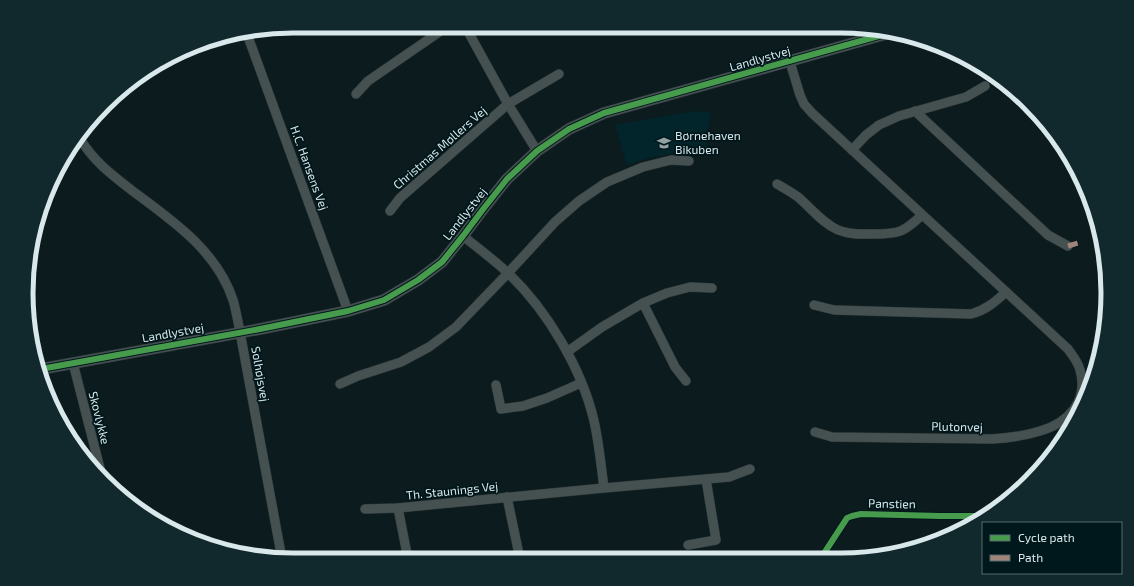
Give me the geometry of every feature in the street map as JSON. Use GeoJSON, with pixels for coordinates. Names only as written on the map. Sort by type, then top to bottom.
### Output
{"type":"FeatureCollection","features":[{"type":"Feature","properties":{"kind":"street"},"geometry":{"type":"LineString","coordinates":[[356,94],[368,82],[438,33]]}},
{"type":"Feature","properties":{"kind":"street"},"geometry":{"type":"LineString","coordinates":[[469,33],[536,151]]}},
{"type":"Feature","properties":{"kind":"street","name":"Landlystvej"},"geometry":{"type":"LineString","coordinates":[[44,368],[348,311],[384,300],[418,280],[442,262],[507,179],[536,151],[569,129],[604,113],[880,36]]}},
{"type":"Feature","properties":{"kind":"street","name":"H.C. Hansens Vej"},"geometry":{"type":"LineString","coordinates":[[248,37],[348,311]]}},
{"type":"Feature","properties":{"kind":"street","name":"Plutonvej"},"geometry":{"type":"LineString","coordinates":[[790,62],[800,95],[804,104],[812,114],[1068,349],[1076,360],[1083,387]]}},
{"type":"Feature","properties":{"kind":"street","name":"Christmas Møllers Vej"},"geometry":{"type":"LineString","coordinates":[[390,211],[400,198],[508,104],[559,74]]}},
{"type":"Feature","properties":{"kind":"street"},"geometry":{"type":"LineString","coordinates":[[852,150],[866,135],[879,125],[898,116],[966,97],[984,86]]}},
{"type":"Feature","properties":{"kind":"street"},"geometry":{"type":"LineString","coordinates":[[914,111],[1048,236],[1068,246]]}},
{"type":"Feature","properties":{"kind":"street","name":"Solhøjsvej"},"geometry":{"type":"LineString","coordinates":[[82,142],[102,167],[177,224],[200,246],[221,274],[233,300],[240,332],[281,552]]}},
{"type":"Feature","properties":{"kind":"street"},"geometry":{"type":"LineString","coordinates":[[340,384],[358,376],[401,362],[429,347],[456,327],[555,222],[579,201],[607,182],[643,167],[671,160],[690,160]]}},
{"type":"Feature","properties":{"kind":"street"},"geometry":{"type":"LineString","coordinates":[[777,184],[798,197],[826,224],[851,234],[893,234],[904,230],[922,215]]}},
{"type":"Feature","properties":{"kind":"street"},"geometry":{"type":"LineString","coordinates":[[463,236],[508,273],[534,301],[567,352],[589,403],[599,444],[604,488]]}},
{"type":"Feature","properties":{"kind":"street"},"geometry":{"type":"LineString","coordinates":[[567,352],[602,327],[643,303],[667,293],[690,287],[712,288]]}},
{"type":"Feature","properties":{"kind":"street"},"geometry":{"type":"LineString","coordinates":[[814,305],[834,310],[971,314],[988,308],[1006,292]]}},
{"type":"Feature","properties":{"kind":"street"},"geometry":{"type":"LineString","coordinates":[[643,303],[675,367],[686,381]]}},
{"type":"Feature","properties":{"kind":"street","name":"Skovlykke"},"geometry":{"type":"LineString","coordinates":[[73,363],[99,466]]}},
{"type":"Feature","properties":{"kind":"street"},"geometry":{"type":"LineString","coordinates":[[496,386],[501,409],[523,406],[547,398],[581,383]]}},
{"type":"Feature","properties":{"kind":"street","name":"Plutonvej"},"geometry":{"type":"LineString","coordinates":[[815,432],[832,437],[992,440],[1015,437],[1041,431],[1058,424],[1072,412]]}},
{"type":"Feature","properties":{"kind":"street","name":"Th. Staunings Vej"},"geometry":{"type":"LineString","coordinates":[[366,509],[398,508],[729,477],[750,469]]}},
{"type":"Feature","properties":{"kind":"street"},"geometry":{"type":"LineString","coordinates":[[688,545],[716,540],[706,479]]}},
{"type":"Feature","properties":{"kind":"street","name":"Th. Staunings Vej"},"geometry":{"type":"LineString","coordinates":[[507,497],[519,553]]}},
{"type":"Feature","properties":{"kind":"street","name":"Th. Staunings Vej"},"geometry":{"type":"LineString","coordinates":[[398,508],[407,553]]}},
{"type":"Feature","properties":{"kind":"shaded area","name":"Børnehaven Bikuben"},"geometry":{"type":"Polygon","coordinates":[[[695,111],[711,113],[706,138],[707,148],[652,157],[627,165],[615,125],[695,111]]]}},
{"type":"Feature","properties":{"kind":"marked path"},"geometry":{"type":"LineString","coordinates":[[1068,246],[1078,243]]}},
{"type":"Feature","properties":{"kind":"cycle path"},"geometry":{"type":"LineString","coordinates":[[44,368],[260,329],[348,311],[384,300],[418,280],[442,262],[507,179],[537,151],[569,129],[604,113],[879,36]]}},
{"type":"Feature","properties":{"kind":"cycle path","name":"Panstien"},"geometry":{"type":"LineString","coordinates":[[824,553],[847,518],[852,516],[861,514],[974,516]]}},
{"type":"Feature","properties":{"kind":"place","name":"Børnehaven Bikuben"},"geometry":{"type":"Point","coordinates":[664,143]}}]}
